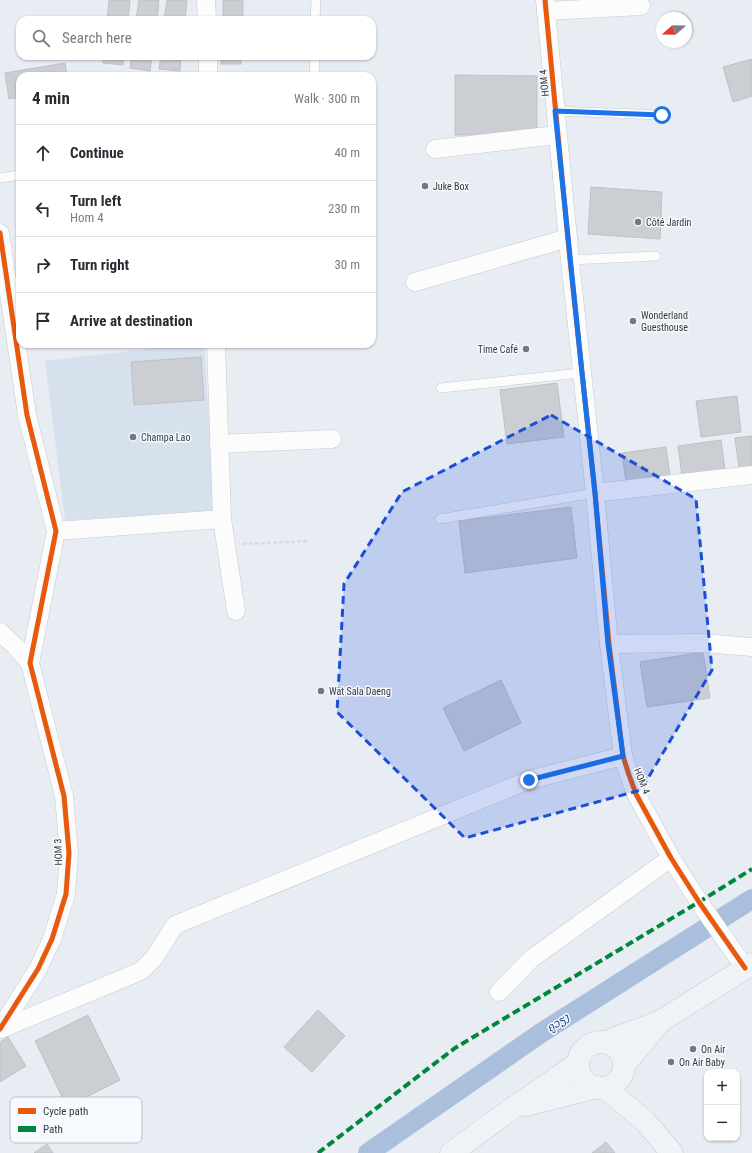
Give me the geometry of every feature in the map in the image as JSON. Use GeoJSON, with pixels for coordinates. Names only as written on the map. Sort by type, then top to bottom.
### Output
{"type":"FeatureCollection","features":[{"type":"Feature","properties":{"kind":"street"},"geometry":{"type":"LineString","coordinates":[[206,0],[207,16]]}},
{"type":"Feature","properties":{"kind":"street"},"geometry":{"type":"LineString","coordinates":[[546,6],[642,6]]}},
{"type":"Feature","properties":{"kind":"street","name":"HOM 4"},"geometry":{"type":"LineString","coordinates":[[546,6],[557,135],[595,493],[608,644],[623,756],[636,794],[671,858],[703,908],[744,962]]}},
{"type":"Feature","properties":{"kind":"street"},"geometry":{"type":"LineString","coordinates":[[208,60],[208,72]]}},
{"type":"Feature","properties":{"kind":"street"},"geometry":{"type":"LineString","coordinates":[[435,149],[557,135]]}},
{"type":"Feature","properties":{"kind":"street"},"geometry":{"type":"LineString","coordinates":[[0,233],[16,341]]}},
{"type":"Feature","properties":{"kind":"street"},"geometry":{"type":"LineString","coordinates":[[415,282],[568,238]]}},
{"type":"Feature","properties":{"kind":"street"},"geometry":{"type":"LineString","coordinates":[[17,348],[27,415],[56,531],[30,663]]}},
{"type":"Feature","properties":{"kind":"street"},"geometry":{"type":"LineString","coordinates":[[216,348],[222,519],[236,611]]}},
{"type":"Feature","properties":{"kind":"street"},"geometry":{"type":"LineString","coordinates":[[219,444],[332,439]]}},
{"type":"Feature","properties":{"kind":"street"},"geometry":{"type":"LineString","coordinates":[[595,493],[752,475]]}},
{"type":"Feature","properties":{"kind":"street"},"geometry":{"type":"LineString","coordinates":[[56,531],[222,519]]}},
{"type":"Feature","properties":{"kind":"street"},"geometry":{"type":"LineString","coordinates":[[0,632],[30,663]]}},
{"type":"Feature","properties":{"kind":"street"},"geometry":{"type":"LineString","coordinates":[[608,644],[704,643],[752,647]]}},
{"type":"Feature","properties":{"kind":"street","name":"HOM 3"},"geometry":{"type":"LineString","coordinates":[[0,1029],[38,969],[52,940],[66,894],[69,853],[64,796],[30,663]]}},
{"type":"Feature","properties":{"kind":"street"},"geometry":{"type":"LineString","coordinates":[[0,1029],[141,971],[154,958],[175,924],[529,780],[623,756]]}},
{"type":"Feature","properties":{"kind":"street"},"geometry":{"type":"LineString","coordinates":[[499,992],[530,959],[671,858]]}},
{"type":"Feature","properties":{"kind":"street"},"geometry":{"type":"LineString","coordinates":[[451,1153],[577,1064],[583,1050],[593,1043],[605,1042],[659,1022],[744,962]]}},
{"type":"Feature","properties":{"kind":"street"},"geometry":{"type":"LineString","coordinates":[[513,1108],[601,1088],[616,1083],[623,1069],[659,1022]]}},
{"type":"Feature","properties":{"kind":"street"},"geometry":{"type":"LineString","coordinates":[[605,1042],[616,1047],[622,1057],[623,1069],[645,1121]]}},
{"type":"Feature","properties":{"kind":"street"},"geometry":{"type":"LineString","coordinates":[[577,1064],[582,1079],[590,1085],[601,1088],[645,1121],[672,1153]]}},
{"type":"Feature","properties":{"kind":"lane"},"geometry":{"type":"LineString","coordinates":[[315,16],[316,0]]}},
{"type":"Feature","properties":{"kind":"lane"},"geometry":{"type":"LineString","coordinates":[[314,72],[315,60]]}},
{"type":"Feature","properties":{"kind":"lane"},"geometry":{"type":"LineString","coordinates":[[555,111],[662,115]]}},
{"type":"Feature","properties":{"kind":"lane"},"geometry":{"type":"LineString","coordinates":[[0,178],[16,176]]}},
{"type":"Feature","properties":{"kind":"lane"},"geometry":{"type":"LineString","coordinates":[[570,260],[656,256]]}},
{"type":"Feature","properties":{"kind":"lane"},"geometry":{"type":"LineString","coordinates":[[441,388],[582,373]]}},
{"type":"Feature","properties":{"kind":"lane"},"geometry":{"type":"LineString","coordinates":[[440,519],[595,493]]}},
{"type":"Feature","properties":{"kind":"path"},"geometry":{"type":"LineString","coordinates":[[226,545],[308,542]]}},
{"type":"Feature","properties":{"kind":"highlighted area"},"geometry":{"type":"Polygon","coordinates":[[[551,415],[696,499],[712,670],[641,790],[465,838],[337,712],[344,584],[402,492],[551,415]]]}},
{"type":"Feature","properties":{"kind":"shaded area","name":"Champa Lao"},"geometry":{"type":"Polygon","coordinates":[[[155,348],[204,348],[215,513],[65,520],[45,361],[155,348]]]}},
{"type":"Feature","properties":{"kind":"building"},"geometry":{"type":"Polygon","coordinates":[[[109,0],[130,0],[128,16],[107,16],[109,0]]]}},
{"type":"Feature","properties":{"kind":"building"},"geometry":{"type":"Polygon","coordinates":[[[139,0],[159,0],[157,16],[137,16],[139,0]]]}},
{"type":"Feature","properties":{"kind":"building"},"geometry":{"type":"Polygon","coordinates":[[[167,0],[187,0],[185,16],[165,16],[167,0]]]}},
{"type":"Feature","properties":{"kind":"building"},"geometry":{"type":"Polygon","coordinates":[[[223,0],[243,0],[243,16],[223,16],[223,0]]]}},
{"type":"Feature","properties":{"kind":"building"},"geometry":{"type":"Polygon","coordinates":[[[752,59],[752,96],[733,102],[723,67],[752,59]]]}},
{"type":"Feature","properties":{"kind":"building"},"geometry":{"type":"Polygon","coordinates":[[[103,60],[124,60],[123,65],[103,63],[103,60]]]}},
{"type":"Feature","properties":{"kind":"building"},"geometry":{"type":"Polygon","coordinates":[[[131,60],[151,60],[150,71],[130,68],[131,60]]]}},
{"type":"Feature","properties":{"kind":"building"},"geometry":{"type":"Polygon","coordinates":[[[160,60],[181,60],[180,71],[159,69],[160,60]]]}},
{"type":"Feature","properties":{"kind":"building"},"geometry":{"type":"Polygon","coordinates":[[[221,60],[241,60],[241,64],[221,64],[221,60]]]}},
{"type":"Feature","properties":{"kind":"building"},"geometry":{"type":"Polygon","coordinates":[[[65,63],[66,72],[16,72],[16,98],[9,99],[5,73],[65,63]]]}},
{"type":"Feature","properties":{"kind":"building"},"geometry":{"type":"Polygon","coordinates":[[[455,75],[537,76],[537,135],[455,135],[455,75]]]}},
{"type":"Feature","properties":{"kind":"building"},"geometry":{"type":"Polygon","coordinates":[[[591,187],[662,192],[660,239],[588,234],[591,187]]]}},
{"type":"Feature","properties":{"kind":"building"},"geometry":{"type":"Polygon","coordinates":[[[201,357],[204,400],[134,405],[131,362],[201,357]]]}},
{"type":"Feature","properties":{"kind":"building"},"geometry":{"type":"Polygon","coordinates":[[[557,383],[564,437],[507,444],[500,390],[557,383]]]}},
{"type":"Feature","properties":{"kind":"building"},"geometry":{"type":"Polygon","coordinates":[[[737,396],[741,432],[701,437],[696,401],[737,396]]]}},
{"type":"Feature","properties":{"kind":"building"},"geometry":{"type":"Polygon","coordinates":[[[752,436],[752,466],[739,468],[735,438],[752,436]]]}},
{"type":"Feature","properties":{"kind":"building"},"geometry":{"type":"Polygon","coordinates":[[[721,440],[725,470],[682,476],[678,446],[721,440]]]}},
{"type":"Feature","properties":{"kind":"building"},"geometry":{"type":"Polygon","coordinates":[[[666,447],[670,476],[626,482],[622,453],[666,447]]]}},
{"type":"Feature","properties":{"kind":"building"},"geometry":{"type":"Polygon","coordinates":[[[571,507],[577,558],[465,573],[459,521],[571,507]]]}},
{"type":"Feature","properties":{"kind":"building"},"geometry":{"type":"Polygon","coordinates":[[[703,652],[710,698],[647,707],[640,662],[703,652]]]}},
{"type":"Feature","properties":{"kind":"building"},"geometry":{"type":"Polygon","coordinates":[[[501,680],[521,723],[464,751],[443,708],[501,680]]]}},
{"type":"Feature","properties":{"kind":"building"},"geometry":{"type":"Polygon","coordinates":[[[318,1010],[345,1036],[312,1072],[284,1047],[318,1010]]]}},
{"type":"Feature","properties":{"kind":"building"},"geometry":{"type":"Polygon","coordinates":[[[88,1015],[120,1080],[87,1097],[62,1097],[35,1041],[88,1015]]]}},
{"type":"Feature","properties":{"kind":"building"},"geometry":{"type":"Polygon","coordinates":[[[8,1037],[26,1066],[0,1082],[0,1042],[8,1037]]]}},
{"type":"Feature","properties":{"kind":"building"},"geometry":{"type":"Polygon","coordinates":[[[606,1142],[615,1153],[592,1153],[606,1142]]]}},
{"type":"Feature","properties":{"kind":"building"},"geometry":{"type":"Polygon","coordinates":[[[47,1144],[53,1153],[34,1153],[47,1144]]]}},
{"type":"Feature","properties":{"kind":"waterway","name":"ຄູວຽງ"},"geometry":{"type":"LineString","coordinates":[[368,1153],[541,1033],[752,899]]}},
{"type":"Feature","properties":{"kind":"marked path"},"geometry":{"type":"LineString","coordinates":[[318,1153],[455,1048],[752,869]]}},
{"type":"Feature","properties":{"kind":"cycle path"},"geometry":{"type":"LineString","coordinates":[[545,0],[609,644],[623,756],[636,794],[671,858],[699,902],[745,968]]}},
{"type":"Feature","properties":{"kind":"cycle path"},"geometry":{"type":"LineString","coordinates":[[0,233],[16,341]]}},
{"type":"Feature","properties":{"kind":"cycle path"},"geometry":{"type":"LineString","coordinates":[[0,1029],[38,969],[52,939],[66,894],[69,853],[64,796],[30,663],[56,531],[27,415],[17,348]]}},
{"type":"Feature","properties":{"kind":"place","name":"Juke Box"},"geometry":{"type":"Point","coordinates":[425,186]}},
{"type":"Feature","properties":{"kind":"place","name":"Côté Jardin"},"geometry":{"type":"Point","coordinates":[638,222]}},
{"type":"Feature","properties":{"kind":"place","name":"Wonderland Guesthouse"},"geometry":{"type":"Point","coordinates":[633,321]}},
{"type":"Feature","properties":{"kind":"place","name":"Time Café"},"geometry":{"type":"Point","coordinates":[526,349]}},
{"type":"Feature","properties":{"kind":"place","name":"Champa Lao"},"geometry":{"type":"Point","coordinates":[133,437]}},
{"type":"Feature","properties":{"kind":"place","name":"Wat Sala Daeng"},"geometry":{"type":"Point","coordinates":[321,691]}},
{"type":"Feature","properties":{"kind":"place","name":"On Air"},"geometry":{"type":"Point","coordinates":[693,1049]}},
{"type":"Feature","properties":{"kind":"place","name":"On Air Baby"},"geometry":{"type":"Point","coordinates":[671,1062]}},
{"type":"Feature","properties":{"kind":"route"},"geometry":{"type":"LineString","coordinates":[[529,780],[623,756],[608,644],[595,493],[555,111],[662,115]]}}]}
